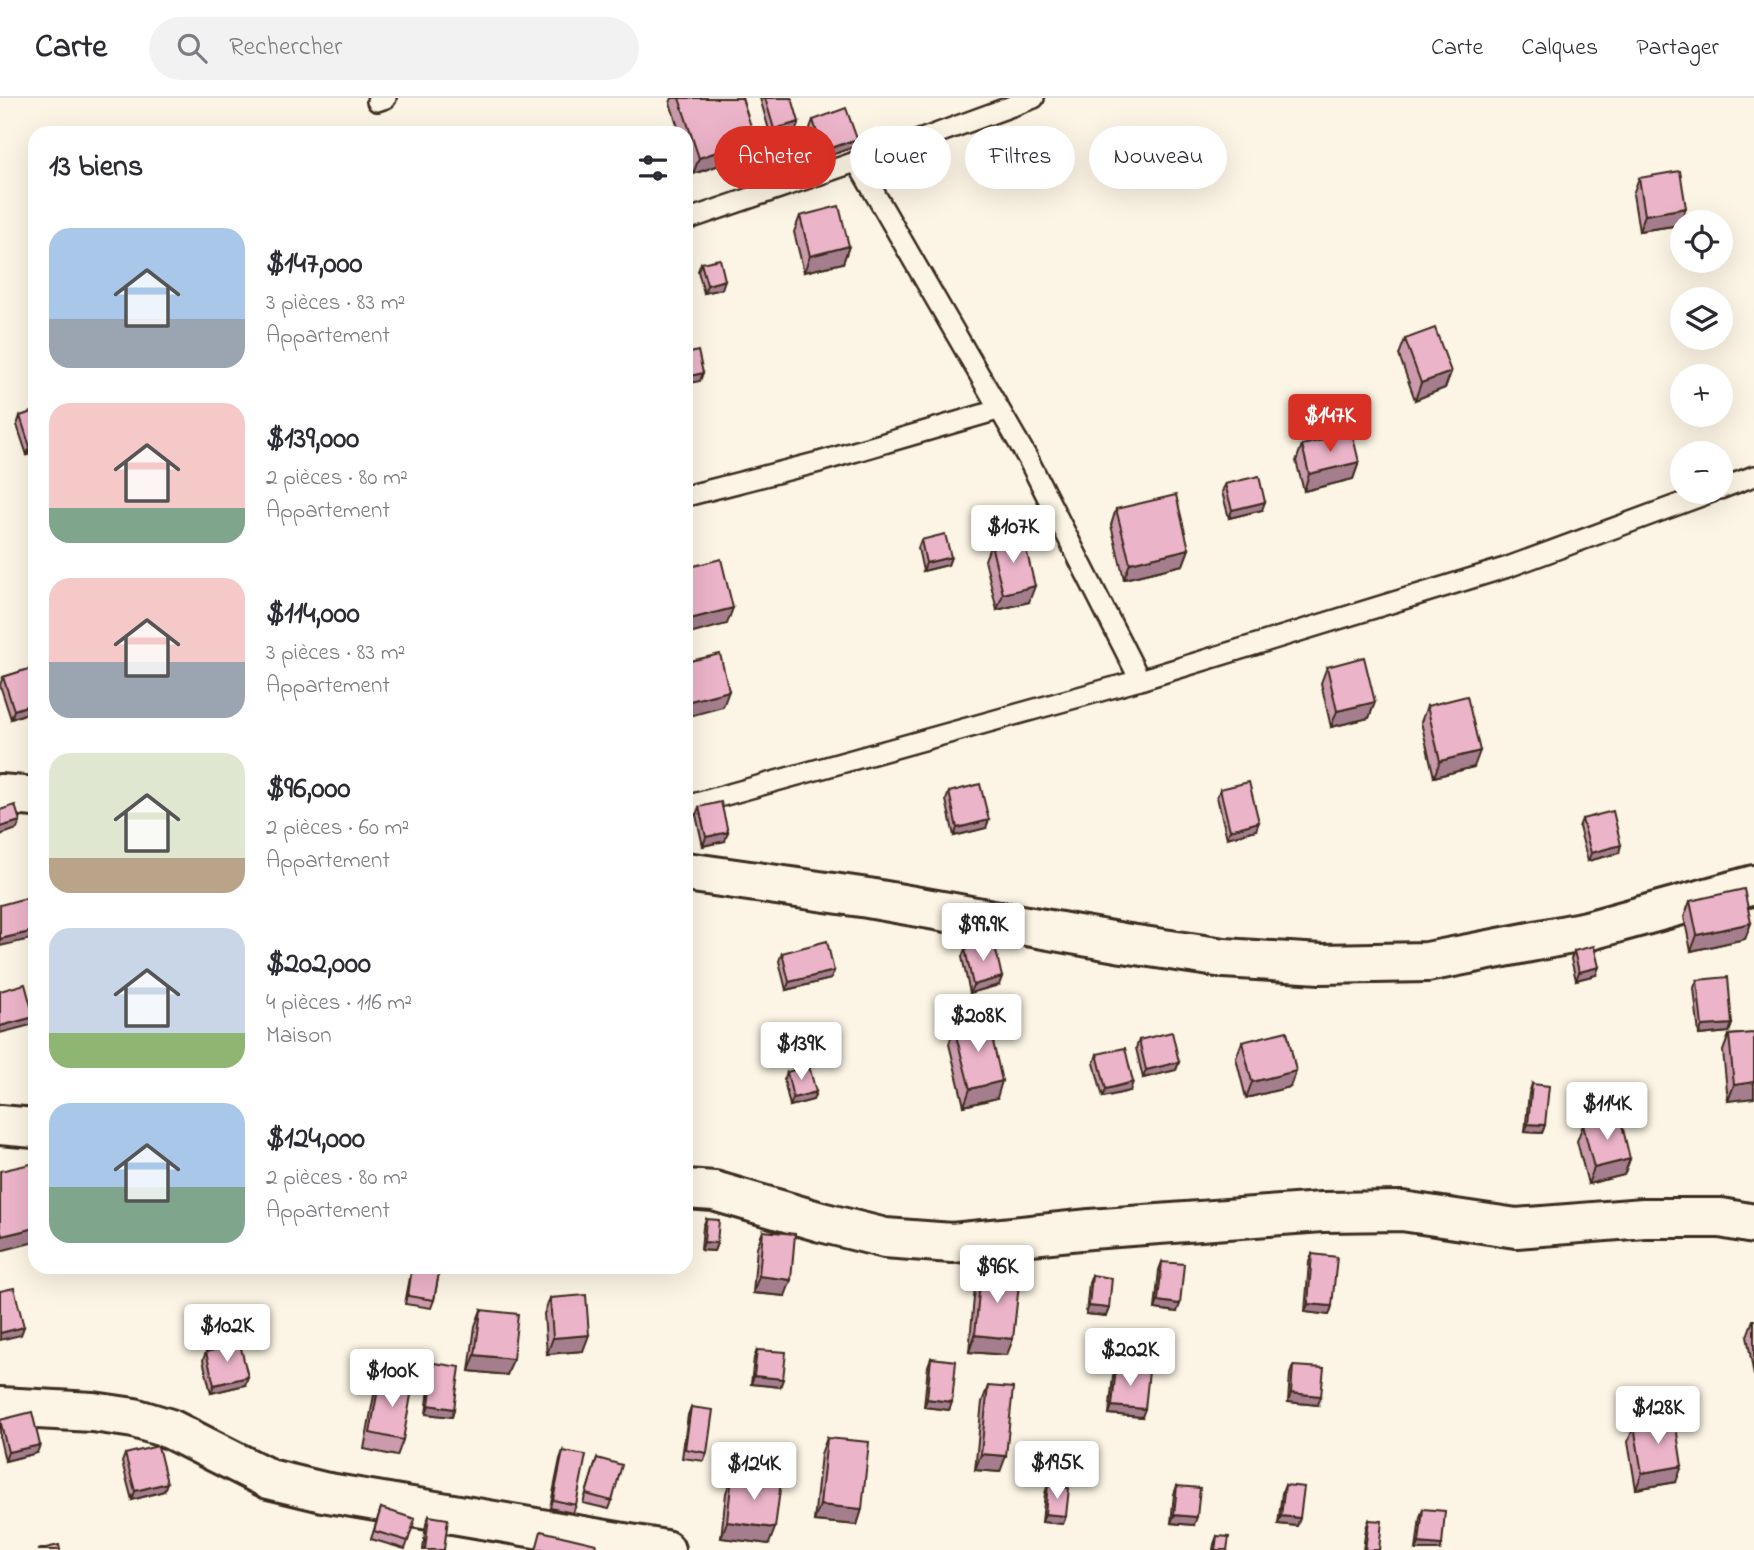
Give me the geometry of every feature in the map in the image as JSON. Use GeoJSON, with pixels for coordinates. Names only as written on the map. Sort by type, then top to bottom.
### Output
{"type":"FeatureCollection","features":[{"type":"Feature","properties":{"kind":"street"},"geometry":{"type":"LineString","coordinates":[[0,794],[28,796]]}},
{"type":"Feature","properties":{"kind":"street"},"geometry":{"type":"LineString","coordinates":[[693,873],[868,898],[1199,955],[1321,964],[1440,959],[1587,931],[1754,885]]}},
{"type":"Feature","properties":{"kind":"street"},"geometry":{"type":"LineString","coordinates":[[0,1125],[28,1127]]}},
{"type":"Feature","properties":{"kind":"street"},"geometry":{"type":"LineString","coordinates":[[693,1190],[714,1191],[885,1238],[952,1243],[1090,1229],[1322,1212],[1402,1211],[1516,1228],[1644,1218],[1721,1218],[1754,1224]]}},
{"type":"Feature","properties":{"kind":"street"},"geometry":{"type":"LineString","coordinates":[[0,1408],[93,1412],[134,1418],[170,1429],[269,1479],[323,1492],[665,1550]]}},
{"type":"Feature","properties":{"kind":"lane"},"geometry":{"type":"LineString","coordinates":[[951,127],[1034,98]]}},
{"type":"Feature","properties":{"kind":"lane"},"geometry":{"type":"LineString","coordinates":[[693,217],[850,163]]}},
{"type":"Feature","properties":{"kind":"lane"},"geometry":{"type":"LineString","coordinates":[[872,189],[1028,459],[1139,680]]}},
{"type":"Feature","properties":{"kind":"lane"},"geometry":{"type":"LineString","coordinates":[[693,494],[819,462],[998,410]]}},
{"type":"Feature","properties":{"kind":"lane"},"geometry":{"type":"LineString","coordinates":[[1733,484],[1754,476]]}},
{"type":"Feature","properties":{"kind":"lane"},"geometry":{"type":"LineString","coordinates":[[693,804],[1139,680],[1508,567],[1679,504]]}},
{"type":"Feature","properties":{"kind":"building"},"geometry":{"type":"Polygon","coordinates":[[[679,98],[742,98],[751,126],[714,126],[714,153],[699,158],[693,140],[693,126],[688,126],[679,98]]]}},
{"type":"Feature","properties":{"kind":"building"},"geometry":{"type":"Polygon","coordinates":[[[765,98],[792,98],[799,122],[773,126],[765,98]]]}},
{"type":"Feature","properties":{"kind":"building"},"geometry":{"type":"Polygon","coordinates":[[[846,108],[852,126],[850,126],[850,141],[836,146],[836,126],[815,126],[813,120],[846,108]]]}},
{"type":"Feature","properties":{"kind":"building"},"geometry":{"type":"Polygon","coordinates":[[[1680,171],[1686,208],[1645,215],[1639,178],[1680,171]]]}},
{"type":"Feature","properties":{"kind":"building"},"geometry":{"type":"Polygon","coordinates":[[[839,206],[849,246],[810,256],[800,216],[839,206]]]}},
{"type":"Feature","properties":{"kind":"building"},"geometry":{"type":"Polygon","coordinates":[[[720,259],[725,280],[707,285],[701,263],[720,259]]]}},
{"type":"Feature","properties":{"kind":"building"},"geometry":{"type":"Polygon","coordinates":[[[1435,328],[1451,372],[1421,383],[1405,339],[1435,328]]]}},
{"type":"Feature","properties":{"kind":"building"},"geometry":{"type":"Polygon","coordinates":[[[698,351],[703,373],[693,375],[693,352],[698,351]]]}},
{"type":"Feature","properties":{"kind":"building"},"geometry":{"type":"Polygon","coordinates":[[[28,413],[28,441],[20,416],[28,413]]]}},
{"type":"Feature","properties":{"kind":"building"},"geometry":{"type":"Polygon","coordinates":[[[1352,433],[1359,462],[1309,474],[1302,445],[1352,433]]]}},
{"type":"Feature","properties":{"kind":"building"},"geometry":{"type":"Polygon","coordinates":[[[1259,476],[1265,502],[1232,510],[1225,484],[1259,476]]]}},
{"type":"Feature","properties":{"kind":"building"},"geometry":{"type":"Polygon","coordinates":[[[1176,495],[1189,549],[1130,563],[1116,509],[1176,495]]]}},
{"type":"Feature","properties":{"kind":"building"},"geometry":{"type":"Polygon","coordinates":[[[945,534],[951,557],[926,563],[921,540],[945,534]]]}},
{"type":"Feature","properties":{"kind":"building"},"geometry":{"type":"Polygon","coordinates":[[[1023,536],[1035,586],[1003,594],[991,544],[1023,536]]]}},
{"type":"Feature","properties":{"kind":"building"},"geometry":{"type":"Polygon","coordinates":[[[721,559],[733,608],[693,618],[693,566],[721,559]]]}},
{"type":"Feature","properties":{"kind":"building"},"geometry":{"type":"Polygon","coordinates":[[[720,654],[729,691],[693,700],[693,660],[720,654]]]}},
{"type":"Feature","properties":{"kind":"building"},"geometry":{"type":"Polygon","coordinates":[[[1364,657],[1375,702],[1337,711],[1327,667],[1364,657]]]}},
{"type":"Feature","properties":{"kind":"building"},"geometry":{"type":"Polygon","coordinates":[[[28,669],[28,705],[14,710],[3,677],[28,669]]]}},
{"type":"Feature","properties":{"kind":"building"},"geometry":{"type":"Polygon","coordinates":[[[1467,696],[1480,751],[1440,761],[1427,706],[1467,696]]]}},
{"type":"Feature","properties":{"kind":"building"},"geometry":{"type":"Polygon","coordinates":[[[1249,782],[1259,822],[1230,830],[1220,789],[1249,782]]]}},
{"type":"Feature","properties":{"kind":"building"},"geometry":{"type":"Polygon","coordinates":[[[980,784],[989,820],[957,828],[949,792],[980,784]]]}},
{"type":"Feature","properties":{"kind":"building"},"geometry":{"type":"Polygon","coordinates":[[[721,802],[728,832],[706,837],[699,807],[721,802]]]}},
{"type":"Feature","properties":{"kind":"building"},"geometry":{"type":"Polygon","coordinates":[[[15,805],[20,821],[0,827],[0,810],[15,805]]]}},
{"type":"Feature","properties":{"kind":"building"},"geometry":{"type":"Polygon","coordinates":[[[1613,811],[1621,845],[1591,853],[1582,819],[1613,811]]]}},
{"type":"Feature","properties":{"kind":"building"},"geometry":{"type":"Polygon","coordinates":[[[1744,889],[1751,923],[1697,935],[1690,901],[1744,889]]]}},
{"type":"Feature","properties":{"kind":"building"},"geometry":{"type":"Polygon","coordinates":[[[26,898],[28,932],[0,939],[0,905],[26,898]]]}},
{"type":"Feature","properties":{"kind":"building"},"geometry":{"type":"Polygon","coordinates":[[[827,941],[834,971],[789,982],[782,953],[827,941]]]}},
{"type":"Feature","properties":{"kind":"building"},"geometry":{"type":"Polygon","coordinates":[[[994,942],[1002,977],[973,985],[965,949],[994,942]]]}},
{"type":"Feature","properties":{"kind":"building"},"geometry":{"type":"Polygon","coordinates":[[[1594,946],[1599,967],[1579,972],[1574,951],[1594,946]]]}},
{"type":"Feature","properties":{"kind":"building"},"geometry":{"type":"Polygon","coordinates":[[[1728,977],[1732,1024],[1702,1026],[1697,980],[1728,977]]]}},
{"type":"Feature","properties":{"kind":"building"},"geometry":{"type":"Polygon","coordinates":[[[25,984],[28,1019],[0,1026],[0,991],[25,984]]]}},
{"type":"Feature","properties":{"kind":"building"},"geometry":{"type":"Polygon","coordinates":[[[988,1020],[1002,1081],[970,1089],[954,1028],[988,1020]]]}},
{"type":"Feature","properties":{"kind":"building"},"geometry":{"type":"Polygon","coordinates":[[[1287,1031],[1296,1071],[1252,1082],[1242,1042],[1287,1031]]]}},
{"type":"Feature","properties":{"kind":"building"},"geometry":{"type":"Polygon","coordinates":[[[1172,1032],[1179,1062],[1146,1070],[1139,1040],[1172,1032]]]}},
{"type":"Feature","properties":{"kind":"building"},"geometry":{"type":"Polygon","coordinates":[[[1754,1033],[1754,1082],[1734,1085],[1729,1035],[1754,1033]]]}},
{"type":"Feature","properties":{"kind":"building"},"geometry":{"type":"Polygon","coordinates":[[[1125,1048],[1133,1082],[1106,1089],[1097,1054],[1125,1048]]]}},
{"type":"Feature","properties":{"kind":"building"},"geometry":{"type":"Polygon","coordinates":[[[809,1066],[816,1092],[793,1098],[787,1072],[809,1066]]]}},
{"type":"Feature","properties":{"kind":"building"},"geometry":{"type":"Polygon","coordinates":[[[1532,1084],[1549,1086],[1545,1125],[1528,1124],[1532,1084]]]}},
{"type":"Feature","properties":{"kind":"building"},"geometry":{"type":"Polygon","coordinates":[[[1620,1116],[1630,1159],[1594,1168],[1583,1125],[1620,1116]]]}},
{"type":"Feature","properties":{"kind":"building"},"geometry":{"type":"Polygon","coordinates":[[[28,1165],[28,1230],[2,1236],[0,1171],[28,1165]]]}},
{"type":"Feature","properties":{"kind":"building"},"geometry":{"type":"Polygon","coordinates":[[[706,1219],[719,1220],[717,1243],[704,1242],[706,1219]]]}},
{"type":"Feature","properties":{"kind":"building"},"geometry":{"type":"Polygon","coordinates":[[[763,1231],[795,1234],[791,1280],[759,1276],[763,1231]]]}},
{"type":"Feature","properties":{"kind":"building"},"geometry":{"type":"Polygon","coordinates":[[[1312,1254],[1337,1257],[1332,1306],[1308,1304],[1312,1254]]]}},
{"type":"Feature","properties":{"kind":"building"},"geometry":{"type":"Polygon","coordinates":[[[1162,1262],[1184,1264],[1180,1304],[1158,1301],[1162,1262]]]}},
{"type":"Feature","properties":{"kind":"building"},"geometry":{"type":"Polygon","coordinates":[[[981,1271],[1020,1275],[1013,1339],[975,1335],[981,1271]]]}},
{"type":"Feature","properties":{"kind":"building"},"geometry":{"type":"Polygon","coordinates":[[[411,1274],[439,1274],[434,1300],[408,1296],[411,1274]]]}},
{"type":"Feature","properties":{"kind":"building"},"geometry":{"type":"Polygon","coordinates":[[[1092,1275],[1112,1278],[1109,1308],[1089,1306],[1092,1275]]]}},
{"type":"Feature","properties":{"kind":"building"},"geometry":{"type":"Polygon","coordinates":[[[14,1288],[24,1327],[0,1333],[0,1291],[14,1288]]]}},
{"type":"Feature","properties":{"kind":"building"},"geometry":{"type":"Polygon","coordinates":[[[586,1295],[589,1335],[553,1338],[550,1298],[586,1295]]]}},
{"type":"Feature","properties":{"kind":"building"},"geometry":{"type":"Polygon","coordinates":[[[481,1310],[518,1314],[513,1359],[475,1355],[481,1310]]]}},
{"type":"Feature","properties":{"kind":"building"},"geometry":{"type":"Polygon","coordinates":[[[240,1344],[248,1377],[214,1385],[206,1352],[240,1344]]]}},
{"type":"Feature","properties":{"kind":"building"},"geometry":{"type":"Polygon","coordinates":[[[757,1350],[786,1352],[783,1379],[754,1376],[757,1350]]]}},
{"type":"Feature","properties":{"kind":"building"},"geometry":{"type":"Polygon","coordinates":[[[931,1358],[956,1361],[952,1402],[927,1399],[931,1358]]]}},
{"type":"Feature","properties":{"kind":"building"},"geometry":{"type":"Polygon","coordinates":[[[434,1363],[460,1367],[454,1409],[429,1405],[434,1363]]]}},
{"type":"Feature","properties":{"kind":"building"},"geometry":{"type":"Polygon","coordinates":[[[1293,1366],[1324,1368],[1321,1396],[1291,1393],[1293,1366]]]}},
{"type":"Feature","properties":{"kind":"building"},"geometry":{"type":"Polygon","coordinates":[[[1116,1368],[1149,1371],[1145,1409],[1112,1406],[1116,1368]]]}},
{"type":"Feature","properties":{"kind":"building"},"geometry":{"type":"Polygon","coordinates":[[[380,1378],[413,1384],[403,1440],[370,1433],[380,1378]]]}},
{"type":"Feature","properties":{"kind":"building"},"geometry":{"type":"Polygon","coordinates":[[[988,1386],[1013,1388],[1006,1456],[981,1454],[988,1386]]]}},
{"type":"Feature","properties":{"kind":"building"},"geometry":{"type":"Polygon","coordinates":[[[691,1407],[713,1410],[707,1453],[685,1449],[691,1407]]]}},
{"type":"Feature","properties":{"kind":"building"},"geometry":{"type":"Polygon","coordinates":[[[32,1412],[40,1445],[8,1452],[0,1420],[32,1412]]]}},
{"type":"Feature","properties":{"kind":"building"},"geometry":{"type":"Polygon","coordinates":[[[1675,1420],[1682,1466],[1642,1473],[1634,1426],[1675,1420]]]}},
{"type":"Feature","properties":{"kind":"building"},"geometry":{"type":"Polygon","coordinates":[[[827,1438],[869,1442],[862,1509],[820,1505],[827,1438]]]}},
{"type":"Feature","properties":{"kind":"building"},"geometry":{"type":"Polygon","coordinates":[[[158,1446],[167,1483],[135,1491],[125,1454],[158,1446]]]}},
{"type":"Feature","properties":{"kind":"building"},"geometry":{"type":"Polygon","coordinates":[[[563,1451],[586,1455],[576,1505],[553,1500],[563,1451]]]}},
{"type":"Feature","properties":{"kind":"building"},"geometry":{"type":"Polygon","coordinates":[[[597,1458],[622,1465],[612,1501],[586,1494],[597,1458]]]}},
{"type":"Feature","properties":{"kind":"building"},"geometry":{"type":"Polygon","coordinates":[[[732,1476],[781,1482],[775,1528],[727,1522],[732,1476]]]}},
{"type":"Feature","properties":{"kind":"building"},"geometry":{"type":"Polygon","coordinates":[[[1048,1485],[1069,1488],[1066,1516],[1045,1514],[1048,1485]]]}},
{"type":"Feature","properties":{"kind":"building"},"geometry":{"type":"Polygon","coordinates":[[[1285,1485],[1304,1487],[1300,1518],[1281,1516],[1285,1485]]]}},
{"type":"Feature","properties":{"kind":"building"},"geometry":{"type":"Polygon","coordinates":[[[1177,1486],[1200,1488],[1197,1517],[1174,1515],[1177,1486]]]}},
{"type":"Feature","properties":{"kind":"building"},"geometry":{"type":"Polygon","coordinates":[[[381,1508],[415,1519],[408,1541],[374,1531],[381,1508]]]}},
{"type":"Feature","properties":{"kind":"building"},"geometry":{"type":"Polygon","coordinates":[[[1423,1509],[1445,1511],[1442,1545],[1419,1543],[1423,1509]]]}},
{"type":"Feature","properties":{"kind":"building"},"geometry":{"type":"Polygon","coordinates":[[[429,1516],[448,1519],[444,1550],[425,1550],[429,1516]]]}},
{"type":"Feature","properties":{"kind":"building"},"geometry":{"type":"Polygon","coordinates":[[[1369,1520],[1382,1521],[1379,1550],[1365,1550],[1369,1520]]]}},
{"type":"Feature","properties":{"kind":"building"},"geometry":{"type":"Polygon","coordinates":[[[541,1531],[596,1544],[594,1550],[536,1550],[541,1531]]]}},
{"type":"Feature","properties":{"kind":"building"},"geometry":{"type":"Polygon","coordinates":[[[1217,1536],[1229,1537],[1227,1550],[1215,1550],[1217,1536]]]}},
{"type":"Feature","properties":{"kind":"building"},"geometry":{"type":"Polygon","coordinates":[[[59,1545],[60,1550],[37,1550],[59,1545]]]}}]}
